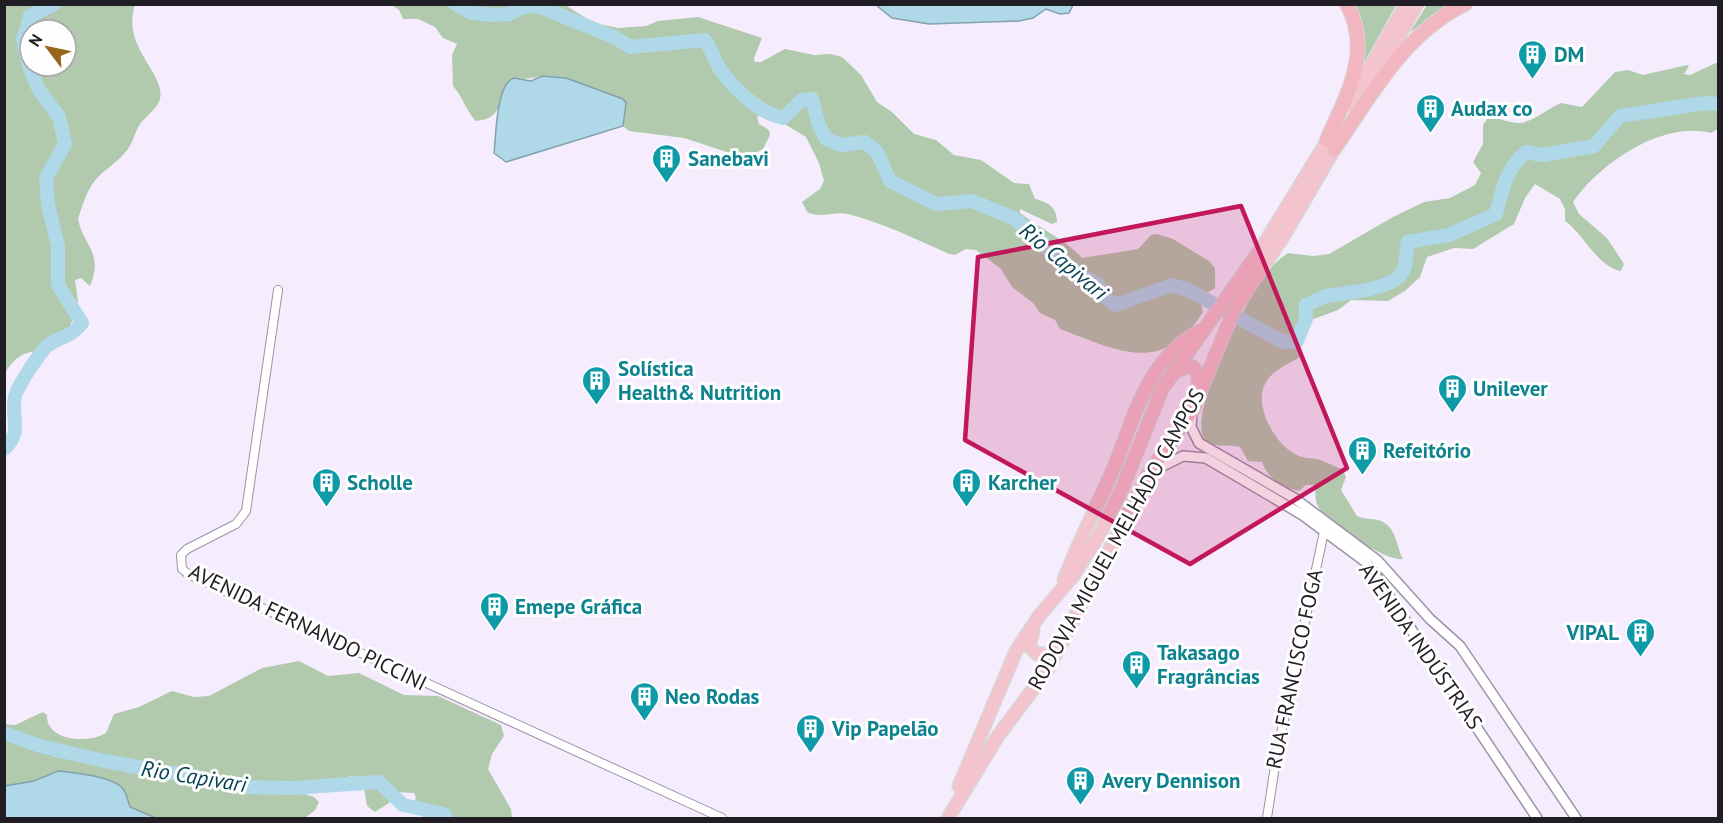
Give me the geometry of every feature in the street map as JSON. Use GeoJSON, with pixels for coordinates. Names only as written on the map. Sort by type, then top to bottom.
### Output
{"type":"FeatureCollection","features":[{"type":"Feature","properties":{"kind":"highway"},"geometry":{"type":"LineString","coordinates":[[1331,145],[1358,61],[1359,37],[1347,4]]}},
{"type":"Feature","properties":{"kind":"highway","name":"RODOVIA MIGUEL MELHADO CAMPOS"},"geometry":{"type":"LineString","coordinates":[[1331,145],[1406,4]]}},
{"type":"Feature","properties":{"kind":"highway","name":"RODOVIA MIGUEL MELHADO CAMPOS"},"geometry":{"type":"LineString","coordinates":[[946,819],[992,744],[1048,669],[1149,473],[1193,410],[1238,292],[1261,249],[1331,145],[1417,4]]}},
{"type":"Feature","properties":{"kind":"highway"},"geometry":{"type":"LineString","coordinates":[[1331,145],[1408,45],[1434,22],[1465,4]]}},
{"type":"Feature","properties":{"kind":"highway","name":"RODOVIA MIGUEL MELHADO CAMPOS"},"geometry":{"type":"LineString","coordinates":[[946,819],[1008,668],[1039,616],[1058,595],[1101,532],[1124,484],[1153,406],[1171,375],[1205,326],[1238,292]]}},
{"type":"Feature","properties":{"kind":"highway"},"geometry":{"type":"LineString","coordinates":[[1058,595],[1086,524],[1105,488],[1131,421],[1154,373],[1167,355],[1205,326]]}},
{"type":"Feature","properties":{"kind":"highway"},"geometry":{"type":"LineString","coordinates":[[1171,375],[1188,366],[1198,372],[1200,379],[1193,410]]}},
{"type":"Feature","properties":{"kind":"highway"},"geometry":{"type":"LineString","coordinates":[[1039,616],[1029,642],[1030,648],[1037,654],[1047,654],[1060,643]]}},
{"type":"Feature","properties":{"kind":"street","name":"AVENIDA FERNANDO PICCINI"},"geometry":{"type":"LineString","coordinates":[[278,290],[246,511],[236,524],[187,549],[180,562],[182,569],[188,574],[722,819]]}},
{"type":"Feature","properties":{"kind":"street","name":"AVENIDA INDÚSTRIAS"},"geometry":{"type":"LineString","coordinates":[[1193,410],[1191,427],[1199,443],[1294,498],[1367,563],[1537,819]]}},
{"type":"Feature","properties":{"kind":"street","name":"AVENIDA INDÚSTRIAS"},"geometry":{"type":"LineString","coordinates":[[1149,473],[1183,456],[1200,456],[1325,525],[1377,560],[1443,632],[1460,646],[1576,819]]}},
{"type":"Feature","properties":{"kind":"street","name":"RUA FRANCISCO FOGA"},"geometry":{"type":"LineString","coordinates":[[1268,819],[1277,753],[1325,525]]}},
{"type":"Feature","properties":{"kind":"highlighted area"},"geometry":{"type":"Polygon","coordinates":[[[1241,206],[1347,468],[1190,564],[965,440],[978,257],[1241,206]]]}},
{"type":"Feature","properties":{"kind":"green space"},"geometry":{"type":"Polygon","coordinates":[[[5,4],[135,5],[132,20],[134,34],[138,47],[157,79],[160,89],[159,103],[140,124],[128,149],[96,179],[84,201],[78,219],[94,257],[94,275],[90,286],[81,278],[75,280],[78,301],[67,337],[61,346],[29,352],[11,364],[5,373],[5,4]]]}},
{"type":"Feature","properties":{"kind":"green space"},"geometry":{"type":"Polygon","coordinates":[[[392,5],[565,5],[594,23],[618,28],[646,26],[658,21],[698,17],[762,38],[754,58],[755,62],[761,62],[785,49],[814,55],[831,54],[842,57],[861,75],[877,102],[892,112],[914,134],[936,140],[954,155],[981,160],[1014,183],[1029,184],[1035,199],[1048,204],[1053,209],[1057,222],[1052,224],[1020,209],[1020,213],[1062,241],[1082,258],[1138,249],[1151,235],[1157,234],[1173,239],[1209,261],[1215,268],[1215,288],[1207,293],[1192,290],[1200,299],[1203,312],[1188,332],[1172,345],[1155,351],[1138,353],[1101,345],[1060,329],[1055,320],[1040,313],[1033,303],[1012,287],[1001,269],[976,250],[966,249],[955,255],[949,254],[874,222],[848,214],[817,215],[807,212],[802,202],[820,189],[824,181],[819,163],[806,137],[778,120],[757,116],[759,124],[769,130],[770,135],[763,149],[745,158],[684,138],[629,131],[623,126],[626,103],[585,85],[561,78],[542,76],[514,78],[504,91],[497,111],[486,119],[476,121],[453,86],[452,55],[457,44],[443,38],[435,27],[418,19],[403,19],[399,10],[392,5]]]}},
{"type":"Feature","properties":{"kind":"green space"},"geometry":{"type":"Polygon","coordinates":[[[1351,5],[1396,5],[1364,63],[1362,63],[1351,5]]]}},
{"type":"Feature","properties":{"kind":"green space"},"geometry":{"type":"Polygon","coordinates":[[[1427,5],[1452,5],[1410,32],[1427,5]]]}},
{"type":"Feature","properties":{"kind":"green space"},"geometry":{"type":"Polygon","coordinates":[[[1718,62],[1718,129],[1711,133],[1692,131],[1672,133],[1633,148],[1599,173],[1573,202],[1579,214],[1607,238],[1624,264],[1621,271],[1612,268],[1598,257],[1565,221],[1565,209],[1560,199],[1535,184],[1525,198],[1514,224],[1473,249],[1454,248],[1427,257],[1420,277],[1405,291],[1388,301],[1351,300],[1338,310],[1311,320],[1300,338],[1300,357],[1279,369],[1269,378],[1262,398],[1263,410],[1281,443],[1299,456],[1317,459],[1343,470],[1346,477],[1341,490],[1357,516],[1386,524],[1393,533],[1403,559],[1372,548],[1334,523],[1317,505],[1315,485],[1306,485],[1299,491],[1287,487],[1272,478],[1262,462],[1248,461],[1240,447],[1217,445],[1205,440],[1201,427],[1204,408],[1220,360],[1262,279],[1288,253],[1313,256],[1329,254],[1424,202],[1450,198],[1475,185],[1481,173],[1473,162],[1483,144],[1483,125],[1487,119],[1496,118],[1521,123],[1561,103],[1582,107],[1615,72],[1628,70],[1643,75],[1687,65],[1689,66],[1684,74],[1690,75],[1718,62]]]}},
{"type":"Feature","properties":{"kind":"green space"},"geometry":{"type":"Polygon","coordinates":[[[299,661],[328,676],[359,673],[404,695],[438,696],[501,725],[504,736],[492,754],[488,769],[511,809],[512,818],[426,818],[410,809],[416,798],[414,793],[394,792],[389,803],[375,812],[367,806],[363,782],[352,776],[322,786],[290,789],[314,797],[319,802],[315,810],[305,818],[5,818],[4,724],[15,725],[43,712],[47,715],[53,730],[61,735],[80,739],[99,736],[106,733],[114,714],[139,707],[172,691],[194,697],[209,696],[262,668],[299,661]],[[75,755],[51,756],[194,782],[201,788],[228,788],[191,776],[75,755]]]}},
{"type":"Feature","properties":{"kind":"water"},"geometry":{"type":"Polygon","coordinates":[[[876,5],[1073,5],[1069,13],[1060,14],[1046,9],[1033,18],[1019,21],[929,24],[892,18],[876,5]]]}},
{"type":"Feature","properties":{"kind":"water"},"geometry":{"type":"Polygon","coordinates":[[[542,76],[566,78],[623,99],[626,103],[623,126],[506,162],[494,153],[498,111],[504,90],[508,82],[514,78],[531,81],[542,76]]]}},
{"type":"Feature","properties":{"kind":"water"},"geometry":{"type":"Polygon","coordinates":[[[58,771],[111,781],[123,789],[130,807],[156,818],[5,818],[5,786],[34,781],[58,771]]]}},
{"type":"Feature","properties":{"kind":"waterway","name":"Rio Capivari"},"geometry":{"type":"LineString","coordinates":[[4,449],[15,430],[15,397],[24,378],[47,346],[73,332],[82,323],[58,285],[58,246],[48,205],[46,178],[65,144],[59,117],[39,90],[29,66],[23,39],[30,16],[54,4]]}},
{"type":"Feature","properties":{"kind":"waterway","name":"Rio Capivari"},"geometry":{"type":"LineString","coordinates":[[455,4],[472,13],[495,15],[509,14],[523,7],[538,6],[616,38],[630,47],[705,40],[726,77],[756,106],[783,118],[802,100],[812,99],[818,123],[826,139],[841,145],[865,142],[877,152],[890,181],[936,204],[972,201],[1013,218],[1042,241],[1054,257],[1098,285],[1105,297],[1115,305],[1172,285],[1190,291],[1283,342],[1297,341],[1306,319],[1306,305],[1327,296],[1381,286],[1399,276],[1405,266],[1408,242],[1449,235],[1496,214],[1509,173],[1526,152],[1542,155],[1594,146],[1620,116],[1705,103],[1718,104]]}},
{"type":"Feature","properties":{"kind":"waterway","name":"Rio Capivari"},"geometry":{"type":"LineString","coordinates":[[4,733],[40,746],[100,760],[247,787],[293,788],[379,782],[403,805],[444,814],[446,818]]}},
{"type":"Feature","properties":{"kind":"place","name":"DM"},"geometry":{"type":"Point","coordinates":[1533,80]}},
{"type":"Feature","properties":{"kind":"place","name":"Audax co"},"geometry":{"type":"Point","coordinates":[1430,134]}},
{"type":"Feature","properties":{"kind":"place","name":"Sanebavi"},"geometry":{"type":"Point","coordinates":[667,184]}},
{"type":"Feature","properties":{"kind":"place","name":"Solística Health& Nutrition"},"geometry":{"type":"Point","coordinates":[597,406]}},
{"type":"Feature","properties":{"kind":"place","name":"Unilever"},"geometry":{"type":"Point","coordinates":[1452,414]}},
{"type":"Feature","properties":{"kind":"place","name":"Refeitório"},"geometry":{"type":"Point","coordinates":[1362,476]}},
{"type":"Feature","properties":{"kind":"place","name":"Scholle"},"geometry":{"type":"Point","coordinates":[326,508]}},
{"type":"Feature","properties":{"kind":"place","name":"Karcher"},"geometry":{"type":"Point","coordinates":[967,508]}},
{"type":"Feature","properties":{"kind":"place","name":"Emepe Gráfica"},"geometry":{"type":"Point","coordinates":[494,632]}},
{"type":"Feature","properties":{"kind":"place","name":"VIPAL"},"geometry":{"type":"Point","coordinates":[1640,658]}},
{"type":"Feature","properties":{"kind":"place","name":"Takasago Fragrâncias"},"geometry":{"type":"Point","coordinates":[1136,690]}},
{"type":"Feature","properties":{"kind":"place","name":"Neo Rodas"},"geometry":{"type":"Point","coordinates":[644,722]}},
{"type":"Feature","properties":{"kind":"place","name":"Vip Papelão"},"geometry":{"type":"Point","coordinates":[811,754]}},
{"type":"Feature","properties":{"kind":"place","name":"Avery Dennison"},"geometry":{"type":"Point","coordinates":[1081,806]}}]}
